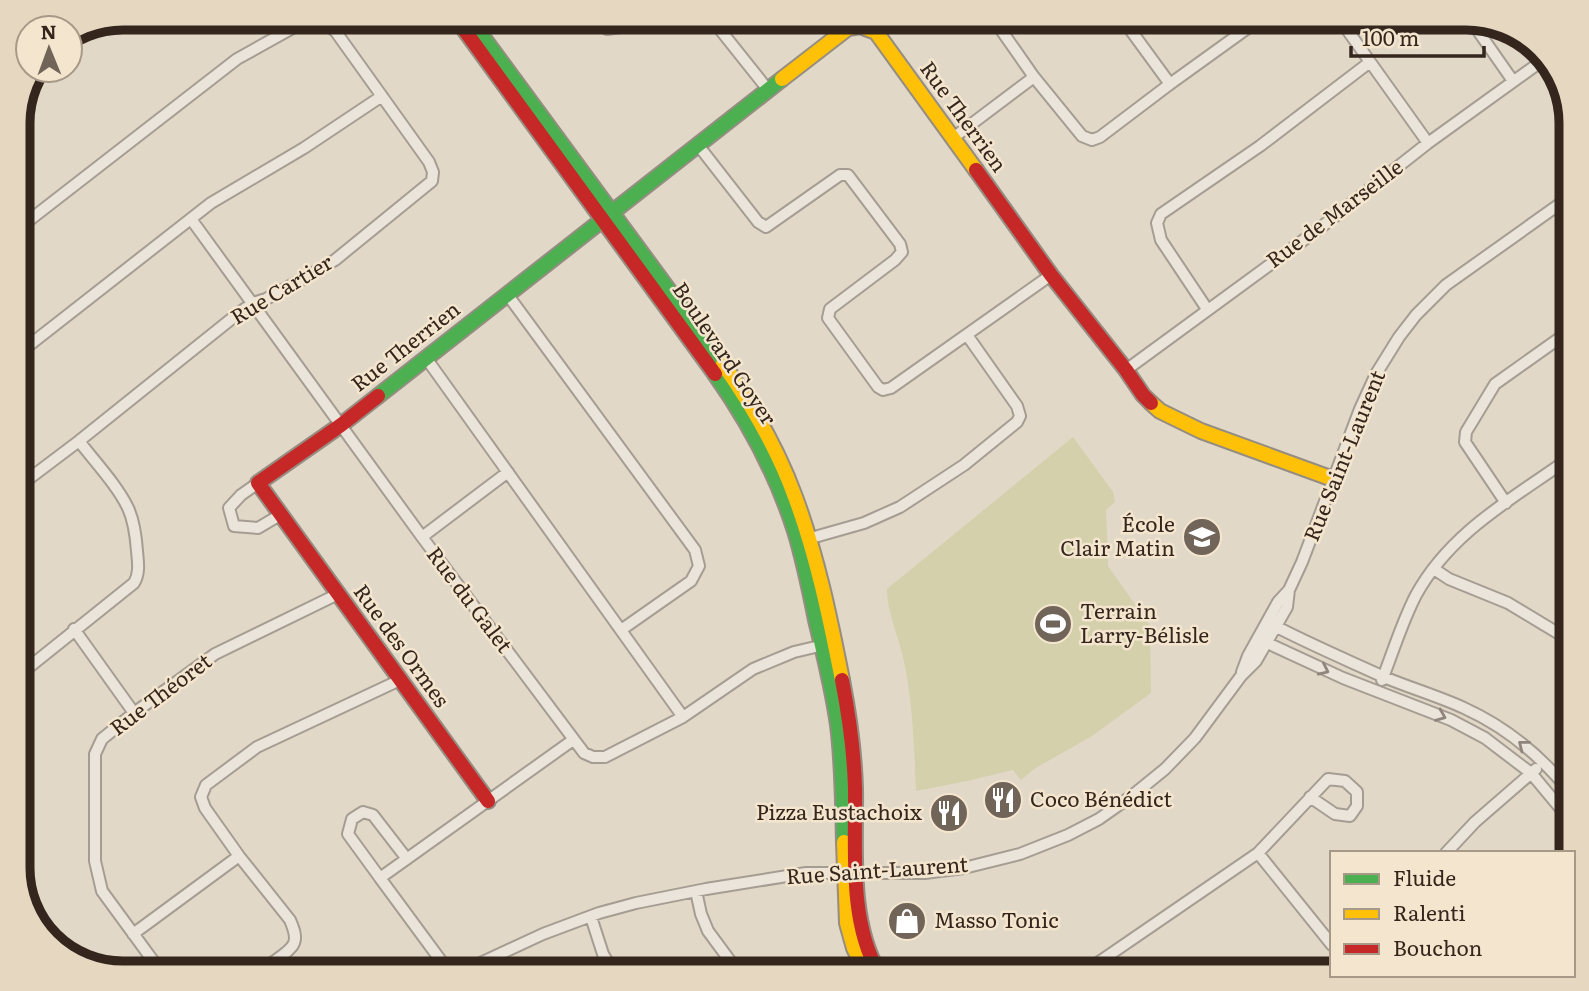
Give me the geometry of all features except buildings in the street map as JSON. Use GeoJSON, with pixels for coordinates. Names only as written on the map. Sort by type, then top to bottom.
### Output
{"type":"FeatureCollection","features":[{"type":"Feature","properties":{"kind":"street"},"geometry":{"type":"LineString","coordinates":[[30,220],[237,59],[289,30]]}},
{"type":"Feature","properties":{"kind":"street"},"geometry":{"type":"LineString","coordinates":[[30,345],[212,203],[304,148],[382,96],[334,30]]}},
{"type":"Feature","properties":{"kind":"street","name":"Boulevard Goyer"},"geometry":{"type":"LineString","coordinates":[[464,30],[607,216]]}},
{"type":"Feature","properties":{"kind":"street","name":"Boulevard Goyer"},"geometry":{"type":"LineString","coordinates":[[476,30],[744,417],[804,540],[828,644],[844,691],[851,734],[854,779],[846,917],[860,961]]}},
{"type":"Feature","properties":{"kind":"street"},"geometry":{"type":"LineString","coordinates":[[720,30],[769,91]]}},
{"type":"Feature","properties":{"kind":"street","name":"Rue Therrien"},"geometry":{"type":"LineString","coordinates":[[341,425],[845,30]]}},
{"type":"Feature","properties":{"kind":"street","name":"Rue Therrien"},"geometry":{"type":"LineString","coordinates":[[871,30],[876,32],[1051,275],[1143,395],[1160,411],[1201,431],[1333,479]]}},
{"type":"Feature","properties":{"kind":"street"},"geometry":{"type":"LineString","coordinates":[[1001,30],[1034,77],[1082,136],[1092,140],[1100,137],[1246,30]]}},
{"type":"Feature","properties":{"kind":"street"},"geometry":{"type":"LineString","coordinates":[[1130,30],[1170,84]]}},
{"type":"Feature","properties":{"kind":"street"},"geometry":{"type":"LineString","coordinates":[[1347,30],[1428,143]]}},
{"type":"Feature","properties":{"kind":"street"},"geometry":{"type":"LineString","coordinates":[[1478,31],[1513,81]]}},
{"type":"Feature","properties":{"kind":"street"},"geometry":{"type":"LineString","coordinates":[[1208,309],[1161,240],[1157,223],[1161,214],[1260,146],[1370,62]]}},
{"type":"Feature","properties":{"kind":"street","name":"Rue de Marseille"},"geometry":{"type":"LineString","coordinates":[[1126,370],[1538,64]]}},
{"type":"Feature","properties":{"kind":"street"},"geometry":{"type":"LineString","coordinates":[[953,138],[1034,77]]}},
{"type":"Feature","properties":{"kind":"street","name":"Rue Cartier"},"geometry":{"type":"LineString","coordinates":[[30,478],[229,320],[253,303],[266,299],[335,260],[432,181],[433,172],[429,162],[382,96]]}},
{"type":"Feature","properties":{"kind":"street"},"geometry":{"type":"LineString","coordinates":[[698,145],[758,222],[766,227],[840,175],[848,175],[900,244],[901,252],[895,260],[830,309],[828,318],[878,387],[883,390],[891,388],[1051,275]]}},
{"type":"Feature","properties":{"kind":"street","name":"Rue Saint-Laurent"},"geometry":{"type":"LineString","coordinates":[[486,961],[531,939],[591,917],[636,903],[696,891],[806,873],[925,873],[985,864],[1034,849],[1087,826],[1121,804],[1165,769],[1199,732],[1241,676],[1248,656],[1263,641],[1272,624],[1278,602],[1289,590],[1302,562],[1360,409],[1376,374],[1399,337],[1430,299],[1454,278],[1559,204]]}},
{"type":"Feature","properties":{"kind":"street","name":"Rue du Galet"},"geometry":{"type":"LineString","coordinates":[[191,219],[422,537],[584,753],[593,757],[605,757],[683,717],[753,669],[794,652],[828,644]]}},
{"type":"Feature","properties":{"kind":"street"},"geometry":{"type":"LineString","coordinates":[[507,294],[695,550],[699,566],[691,581],[621,630]]}},
{"type":"Feature","properties":{"kind":"street"},"geometry":{"type":"LineString","coordinates":[[804,540],[864,523],[900,507],[964,465],[1017,422],[1020,416],[1017,406],[967,335]]}},
{"type":"Feature","properties":{"kind":"street"},"geometry":{"type":"LineString","coordinates":[[1506,503],[1465,442],[1466,432],[1494,384],[1559,338]]}},
{"type":"Feature","properties":{"kind":"street"},"geometry":{"type":"LineString","coordinates":[[426,358],[683,717]]}},
{"type":"Feature","properties":{"kind":"street"},"geometry":{"type":"LineString","coordinates":[[280,515],[258,528],[234,526],[229,509],[241,495],[341,425]]}},
{"type":"Feature","properties":{"kind":"street"},"geometry":{"type":"LineString","coordinates":[[30,666],[134,583],[137,577],[139,567],[136,535],[128,509],[79,441]]}},
{"type":"Feature","properties":{"kind":"street"},"geometry":{"type":"LineString","coordinates":[[1377,692],[1413,603],[1434,569],[1461,536],[1559,465]]}},
{"type":"Feature","properties":{"kind":"street"},"geometry":{"type":"LineString","coordinates":[[422,537],[508,472]]}},
{"type":"Feature","properties":{"kind":"street","name":"Rue des Ormes"},"geometry":{"type":"LineString","coordinates":[[258,483],[488,801]]}},
{"type":"Feature","properties":{"kind":"street"},"geometry":{"type":"LineString","coordinates":[[1434,569],[1445,577],[1508,603],[1559,629]]}},
{"type":"Feature","properties":{"kind":"street","name":"Rue Théoret"},"geometry":{"type":"LineString","coordinates":[[153,961],[102,891],[95,861],[94,754],[103,739],[134,713],[215,654],[338,594]]}},
{"type":"Feature","properties":{"kind":"street"},"geometry":{"type":"LineString","coordinates":[[1272,624],[1383,677],[1478,715],[1513,738],[1559,779]]}},
{"type":"Feature","properties":{"kind":"street"},"geometry":{"type":"LineString","coordinates":[[74,629],[134,713]]}},
{"type":"Feature","properties":{"kind":"street"},"geometry":{"type":"LineString","coordinates":[[1263,641],[1336,675],[1451,720],[1476,733],[1531,773],[1559,806]]}},
{"type":"Feature","properties":{"kind":"street"},"geometry":{"type":"LineString","coordinates":[[274,961],[293,947],[296,939],[290,920],[205,808],[201,797],[206,785],[257,747],[400,680]]}},
{"type":"Feature","properties":{"kind":"street"},"geometry":{"type":"LineString","coordinates":[[380,878],[573,740]]}},
{"type":"Feature","properties":{"kind":"street"},"geometry":{"type":"LineString","coordinates":[[1448,851],[1475,822],[1543,762]]}},
{"type":"Feature","properties":{"kind":"street"},"geometry":{"type":"LineString","coordinates":[[1102,961],[1258,853],[1310,797]]}},
{"type":"Feature","properties":{"kind":"street"},"geometry":{"type":"LineString","coordinates":[[407,859],[373,815],[363,812],[352,819],[348,834],[441,961]]}},
{"type":"Feature","properties":{"kind":"street"},"geometry":{"type":"LineString","coordinates":[[1258,853],[1330,943]]}},
{"type":"Feature","properties":{"kind":"street"},"geometry":{"type":"LineString","coordinates":[[133,934],[239,856]]}},
{"type":"Feature","properties":{"kind":"street","name":"Boulevard Goyer"},"geometry":{"type":"LineString","coordinates":[[850,873],[860,927],[872,961]]}},
{"type":"Feature","properties":{"kind":"street"},"geometry":{"type":"LineString","coordinates":[[696,891],[708,931],[730,961]]}},
{"type":"Feature","properties":{"kind":"street"},"geometry":{"type":"LineString","coordinates":[[591,917],[607,961]]}},
{"type":"Feature","properties":{"kind":"shaded area"},"geometry":{"type":"Polygon","coordinates":[[[1073,437],[1113,492],[1115,502],[1106,510],[1108,566],[1150,626],[1151,693],[1092,736],[1034,769],[1021,780],[1013,770],[916,791],[909,690],[887,589],[1073,437]]]}},
{"type":"Feature","properties":{"kind":"traffic: fast"},"geometry":{"type":"LineString","coordinates":[[478,30],[723,364]]}},
{"type":"Feature","properties":{"kind":"traffic: fast"},"geometry":{"type":"LineString","coordinates":[[378,396],[782,79]]}},
{"type":"Feature","properties":{"kind":"traffic: fast"},"geometry":{"type":"LineString","coordinates":[[715,374],[761,450],[780,490],[798,542],[834,698],[842,769],[844,842]]}},
{"type":"Feature","properties":{"kind":"traffic: slow"},"geometry":{"type":"LineString","coordinates":[[782,79],[845,30]]}},
{"type":"Feature","properties":{"kind":"traffic: slow"},"geometry":{"type":"LineString","coordinates":[[871,30],[876,32],[976,170]]}},
{"type":"Feature","properties":{"kind":"traffic: slow"},"geometry":{"type":"LineString","coordinates":[[723,364],[764,428],[795,497],[828,611],[842,680]]}},
{"type":"Feature","properties":{"kind":"traffic: slow"},"geometry":{"type":"LineString","coordinates":[[1151,403],[1160,411],[1201,431],[1333,479]]}},
{"type":"Feature","properties":{"kind":"traffic: slow"},"geometry":{"type":"LineString","coordinates":[[844,842],[847,923],[860,961]]}},
{"type":"Feature","properties":{"kind":"traffic: jam"},"geometry":{"type":"LineString","coordinates":[[464,30],[715,374]]}},
{"type":"Feature","properties":{"kind":"traffic: jam"},"geometry":{"type":"LineString","coordinates":[[976,170],[1051,275],[1151,403]]}},
{"type":"Feature","properties":{"kind":"traffic: jam"},"geometry":{"type":"LineString","coordinates":[[378,396],[258,483],[488,801]]}},
{"type":"Feature","properties":{"kind":"traffic: jam"},"geometry":{"type":"LineString","coordinates":[[842,680],[854,761],[858,907],[862,930],[873,961]]}},
{"type":"Feature","properties":{"kind":"place","name":"École Clair Matin"},"geometry":{"type":"Point","coordinates":[1202,537]}},
{"type":"Feature","properties":{"kind":"place","name":"Terrain Larry-Bélisle"},"geometry":{"type":"Point","coordinates":[1053,624]}},
{"type":"Feature","properties":{"kind":"place","name":"Coco Bénédict"},"geometry":{"type":"Point","coordinates":[1003,800]}},
{"type":"Feature","properties":{"kind":"place","name":"Pizza Eustachoix"},"geometry":{"type":"Point","coordinates":[949,813]}},
{"type":"Feature","properties":{"kind":"place","name":"Masso Tonic"},"geometry":{"type":"Point","coordinates":[907,921]}}]}
